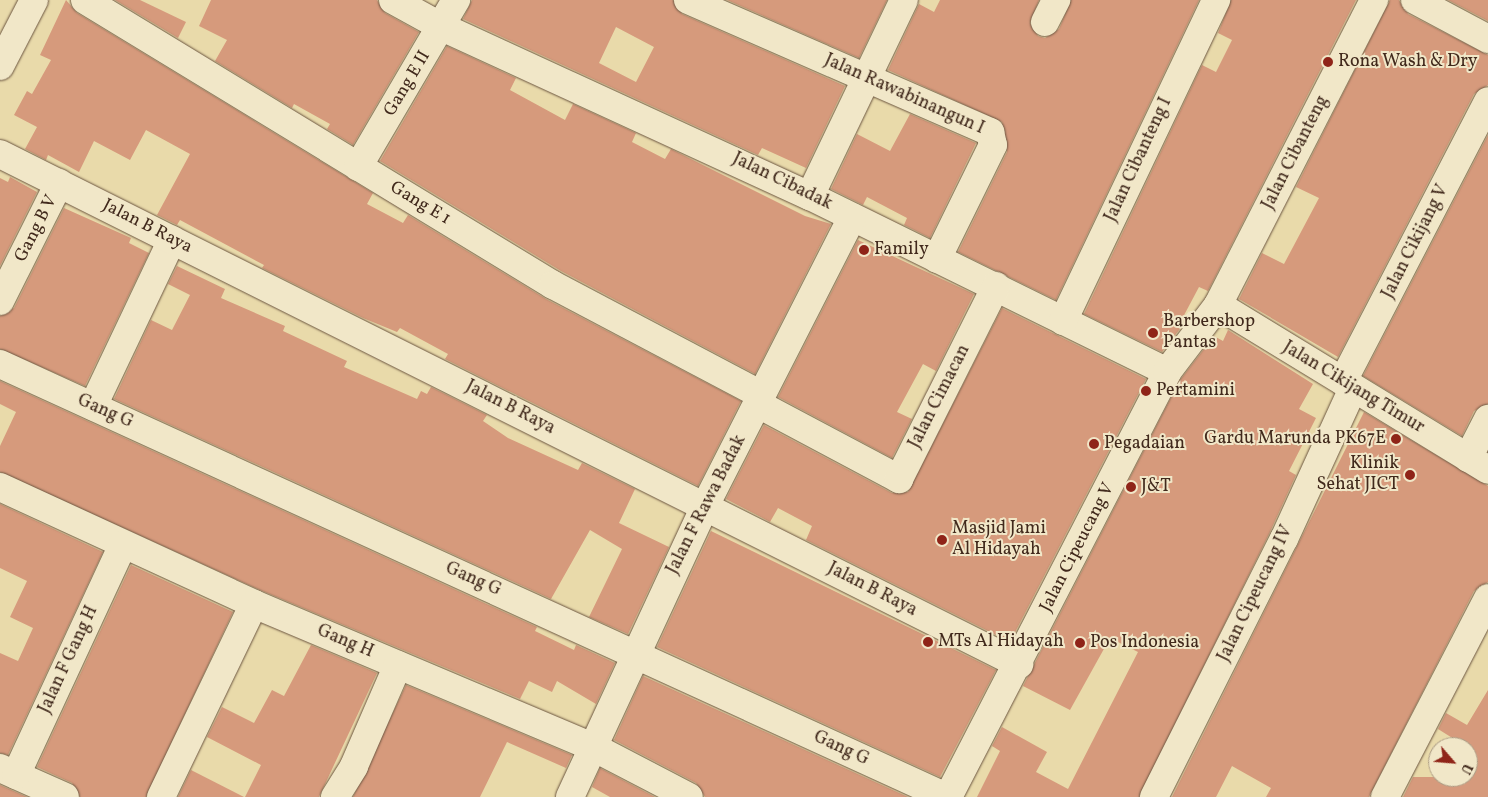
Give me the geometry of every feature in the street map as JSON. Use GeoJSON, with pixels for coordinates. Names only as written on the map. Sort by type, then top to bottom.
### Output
{"type":"FeatureCollection","features":[{"type":"Feature","properties":{"kind":"street"},"geometry":{"type":"LineString","coordinates":[[0,66],[34,0]]}},
{"type":"Feature","properties":{"kind":"street","name":"Gang E 1"},"geometry":{"type":"LineString","coordinates":[[85,0],[553,285],[760,400],[870,466]]}},
{"type":"Feature","properties":{"kind":"street","name":"Jalan Cibadak"},"geometry":{"type":"LineString","coordinates":[[393,0],[442,27],[810,196],[996,286],[1167,372]]}},
{"type":"Feature","properties":{"kind":"street","name":"Gang E II"},"geometry":{"type":"LineString","coordinates":[[358,167],[442,27],[456,0]]}},
{"type":"Feature","properties":{"kind":"street","name":"Jalan Rawabinangun I"},"geometry":{"type":"LineString","coordinates":[[688,0],[867,78],[993,136],[993,145],[937,259]]}},
{"type":"Feature","properties":{"kind":"street"},"geometry":{"type":"LineString","coordinates":[[810,196],[904,0]]}},
{"type":"Feature","properties":{"kind":"street","name":"Jalan Cibanteng I"},"geometry":{"type":"LineString","coordinates":[[1063,321],[1216,0]]}},
{"type":"Feature","properties":{"kind":"street","name":"Jalan Cibanteng"},"geometry":{"type":"LineString","coordinates":[[1218,305],[1374,0]]}},
{"type":"Feature","properties":{"kind":"street"},"geometry":{"type":"LineString","coordinates":[[1415,0],[1488,39]]}},
{"type":"Feature","properties":{"kind":"street","name":"Jalan Cikijang V"},"geometry":{"type":"LineString","coordinates":[[1348,384],[1488,101]]}},
{"type":"Feature","properties":{"kind":"street","name":"Jalan B Raya"},"geometry":{"type":"LineString","coordinates":[[0,154],[1019,664]]}},
{"type":"Feature","properties":{"kind":"street","name":"Gang B V"},"geometry":{"type":"LineString","coordinates":[[0,301],[60,183]]}},
{"type":"Feature","properties":{"kind":"street","name":"Jalan F Rawa Badak"},"geometry":{"type":"LineString","coordinates":[[570,797],[634,653],[705,506],[852,217]]}},
{"type":"Feature","properties":{"kind":"street"},"geometry":{"type":"LineString","coordinates":[[93,406],[172,240]]}},
{"type":"Feature","properties":{"kind":"street","name":"Jalan Cimacan"},"geometry":{"type":"LineString","coordinates":[[870,466],[899,479],[996,286]]}},
{"type":"Feature","properties":{"kind":"street","name":"Jalan Cipeucang V"},"geometry":{"type":"LineString","coordinates":[[947,797],[1019,664],[1167,372],[1218,305]]}},
{"type":"Feature","properties":{"kind":"street","name":"Jalan Cikijang Timur"},"geometry":{"type":"LineString","coordinates":[[1218,305],[1478,464]]}},
{"type":"Feature","properties":{"kind":"street","name":"Gang G"},"geometry":{"type":"LineString","coordinates":[[0,364],[947,797]]}},
{"type":"Feature","properties":{"kind":"street","name":"Jalan Cipeucang IV"},"geometry":{"type":"LineString","coordinates":[[1154,797],[1275,556],[1348,384]]}},
{"type":"Feature","properties":{"kind":"street"},"geometry":{"type":"LineString","coordinates":[[1478,464],[1488,419]]}},
{"type":"Feature","properties":{"kind":"street","name":"Gang H"},"geometry":{"type":"LineString","coordinates":[[0,487],[254,604],[593,746],[689,797]]}},
{"type":"Feature","properties":{"kind":"street","name":"Jalan F Gang H"},"geometry":{"type":"LineString","coordinates":[[8,771],[123,545]]}},
{"type":"Feature","properties":{"kind":"street"},"geometry":{"type":"LineString","coordinates":[[1385,797],[1488,598]]}},
{"type":"Feature","properties":{"kind":"street"},"geometry":{"type":"LineString","coordinates":[[161,797],[254,604]]}},
{"type":"Feature","properties":{"kind":"street"},"geometry":{"type":"LineString","coordinates":[[334,797],[354,766],[398,665]]}},
{"type":"Feature","properties":{"kind":"street"},"geometry":{"type":"LineString","coordinates":[[8,771],[60,796]]}},
{"type":"Feature","properties":{"kind":"building"},"geometry":{"type":"Polygon","coordinates":[[[66,0],[77,13],[373,193],[367,204],[403,223],[408,215],[546,299],[741,401],[698,486],[445,359],[448,354],[400,328],[397,332],[363,318],[262,268],[264,265],[180,220],[177,225],[157,215],[190,154],[146,130],[130,160],[94,141],[79,172],[48,155],[46,160],[25,149],[37,127],[14,115],[27,91],[32,94],[51,60],[40,55],[66,0]]]}},
{"type":"Feature","properties":{"kind":"building"},"geometry":{"type":"Polygon","coordinates":[[[115,0],[140,0],[186,22],[178,38],[115,0]]]}},
{"type":"Feature","properties":{"kind":"building"},"geometry":{"type":"Polygon","coordinates":[[[211,0],[377,0],[385,13],[419,32],[353,145],[327,129],[330,124],[294,104],[292,108],[215,61],[227,40],[199,26],[211,0]]]}},
{"type":"Feature","properties":{"kind":"building"},"geometry":{"type":"Polygon","coordinates":[[[472,0],[673,0],[682,14],[845,86],[806,168],[762,148],[758,155],[463,19],[472,0]],[[616,27],[599,63],[636,82],[654,47],[616,27]]]}},
{"type":"Feature","properties":{"kind":"building"},"geometry":{"type":"Polygon","coordinates":[[[727,0],[887,0],[859,58],[727,0]]]}},
{"type":"Feature","properties":{"kind":"building"},"geometry":{"type":"Polygon","coordinates":[[[940,0],[1039,0],[1030,23],[1038,36],[1045,38],[1059,29],[1071,0],[1199,0],[1056,300],[958,252],[1007,152],[1002,122],[888,70],[919,4],[934,12],[940,0]]]}},
{"type":"Feature","properties":{"kind":"building"},"geometry":{"type":"Polygon","coordinates":[[[1231,0],[1356,0],[1208,291],[1199,287],[1182,319],[1186,321],[1162,352],[1084,314],[1202,65],[1216,72],[1232,40],[1218,33],[1231,0]]]}},
{"type":"Feature","properties":{"kind":"building"},"geometry":{"type":"Polygon","coordinates":[[[1390,0],[1399,0],[1408,14],[1488,55],[1488,85],[1474,94],[1338,357],[1239,299],[1262,253],[1284,264],[1319,198],[1296,187],[1390,0]]]}},
{"type":"Feature","properties":{"kind":"building"},"geometry":{"type":"Polygon","coordinates":[[[1448,0],[1488,0],[1488,21],[1448,0]]]}},
{"type":"Feature","properties":{"kind":"building"},"geometry":{"type":"Polygon","coordinates":[[[447,46],[516,78],[510,90],[565,120],[573,104],[636,133],[632,142],[665,159],[671,149],[805,216],[831,224],[755,374],[561,271],[380,161],[447,46]]]}},
{"type":"Feature","properties":{"kind":"building"},"geometry":{"type":"Polygon","coordinates":[[[910,114],[976,143],[930,238],[904,225],[907,218],[867,197],[863,205],[831,189],[857,134],[890,151],[910,114]]]}},
{"type":"Feature","properties":{"kind":"building"},"geometry":{"type":"Polygon","coordinates":[[[1488,135],[1488,404],[1474,411],[1462,436],[1363,376],[1488,135]]]}},
{"type":"Feature","properties":{"kind":"building"},"geometry":{"type":"Polygon","coordinates":[[[10,177],[37,192],[0,266],[0,178],[8,182],[10,177]]]}},
{"type":"Feature","properties":{"kind":"building"},"geometry":{"type":"Polygon","coordinates":[[[64,208],[131,238],[129,243],[149,253],[85,386],[0,349],[0,316],[14,308],[64,208]]]}},
{"type":"Feature","properties":{"kind":"building"},"geometry":{"type":"Polygon","coordinates":[[[858,240],[974,294],[936,371],[923,364],[897,412],[912,419],[892,458],[778,397],[858,240]]]}},
{"type":"Feature","properties":{"kind":"building"},"geometry":{"type":"Polygon","coordinates":[[[177,266],[225,289],[221,298],[285,326],[283,331],[347,361],[344,367],[417,399],[421,391],[427,394],[431,387],[487,415],[483,421],[508,438],[578,470],[582,463],[635,489],[619,523],[669,547],[628,634],[589,617],[622,549],[590,530],[551,599],[114,399],[151,320],[172,330],[190,295],[168,284],[177,266]]]}},
{"type":"Feature","properties":{"kind":"building"},"geometry":{"type":"Polygon","coordinates":[[[1002,308],[1146,379],[1010,642],[806,540],[812,526],[778,508],[770,522],[726,499],[764,425],[892,493],[908,492],[1002,308]]]}},
{"type":"Feature","properties":{"kind":"building"},"geometry":{"type":"Polygon","coordinates":[[[1228,330],[1313,384],[1299,409],[1316,418],[1289,471],[1296,475],[1270,532],[1139,797],[977,797],[1000,751],[992,746],[1002,727],[1047,752],[1036,772],[1068,789],[1138,652],[1110,638],[1070,710],[1023,686],[1180,380],[1214,336],[1223,341],[1228,330]]]}},
{"type":"Feature","properties":{"kind":"building"},"geometry":{"type":"Polygon","coordinates":[[[0,381],[537,627],[535,631],[574,650],[576,645],[615,663],[596,704],[557,681],[552,692],[529,681],[520,699],[260,590],[0,472],[0,446],[16,412],[0,404],[0,381]]]}},
{"type":"Feature","properties":{"kind":"building"},"geometry":{"type":"Polygon","coordinates":[[[1364,412],[1488,486],[1488,582],[1474,591],[1369,797],[1266,797],[1271,788],[1232,766],[1216,797],[1172,797],[1364,412]]]}},
{"type":"Feature","properties":{"kind":"building"},"geometry":{"type":"Polygon","coordinates":[[[0,504],[103,552],[8,755],[0,753],[0,653],[18,661],[33,628],[10,617],[27,581],[0,568],[0,504]]]}},
{"type":"Feature","properties":{"kind":"building"},"geometry":{"type":"Polygon","coordinates":[[[711,531],[996,670],[940,777],[657,647],[711,531]]]}},
{"type":"Feature","properties":{"kind":"building"},"geometry":{"type":"Polygon","coordinates":[[[131,565],[233,612],[146,797],[80,797],[72,783],[37,767],[131,565]]]}},
{"type":"Feature","properties":{"kind":"building"},"geometry":{"type":"Polygon","coordinates":[[[311,645],[377,673],[319,797],[245,797],[261,765],[207,737],[222,707],[254,723],[272,690],[284,696],[311,645]]]}},
{"type":"Feature","properties":{"kind":"building"},"geometry":{"type":"Polygon","coordinates":[[[643,676],[908,797],[705,797],[696,783],[614,740],[643,676]]]}},
{"type":"Feature","properties":{"kind":"building"},"geometry":{"type":"Polygon","coordinates":[[[406,685],[572,755],[566,768],[507,742],[480,797],[353,797],[406,685]]]}},
{"type":"Feature","properties":{"kind":"building"},"geometry":{"type":"Polygon","coordinates":[[[1488,690],[1488,797],[1403,797],[1413,777],[1428,777],[1428,787],[1478,787],[1478,737],[1451,737],[1438,729],[1446,713],[1467,725],[1488,690]]]}},
{"type":"Feature","properties":{"kind":"building"},"geometry":{"type":"Polygon","coordinates":[[[600,768],[655,797],[610,797],[592,787],[600,768]]]}},
{"type":"Feature","properties":{"kind":"building"},"geometry":{"type":"Polygon","coordinates":[[[191,770],[244,797],[178,797],[191,770]]]}},
{"type":"Feature","properties":{"kind":"building"},"geometry":{"type":"Polygon","coordinates":[[[0,785],[27,797],[0,797],[0,785]]]}},
{"type":"Feature","properties":{"kind":"place","name":"Rona Wash & Dry"},"geometry":{"type":"Point","coordinates":[1328,62]}},
{"type":"Feature","properties":{"kind":"place","name":"Family"},"geometry":{"type":"Point","coordinates":[864,250]}},
{"type":"Feature","properties":{"kind":"place","name":"Barbershop Pantas"},"geometry":{"type":"Point","coordinates":[1153,333]}},
{"type":"Feature","properties":{"kind":"place","name":"Pertamini"},"geometry":{"type":"Point","coordinates":[1146,391]}},
{"type":"Feature","properties":{"kind":"place","name":"Gardu Marunda PK67E"},"geometry":{"type":"Point","coordinates":[1396,439]}},
{"type":"Feature","properties":{"kind":"place","name":"Pegadaian"},"geometry":{"type":"Point","coordinates":[1094,444]}},
{"type":"Feature","properties":{"kind":"place","name":"Klinik Sehat JICT"},"geometry":{"type":"Point","coordinates":[1410,475]}},
{"type":"Feature","properties":{"kind":"place","name":"J&T"},"geometry":{"type":"Point","coordinates":[1131,487]}},
{"type":"Feature","properties":{"kind":"place","name":"Masjid Jami Al Hidayah"},"geometry":{"type":"Point","coordinates":[942,540]}},
{"type":"Feature","properties":{"kind":"place","name":"MTs Al Hidayah"},"geometry":{"type":"Point","coordinates":[928,642]}},
{"type":"Feature","properties":{"kind":"place","name":"Pos Indonesia"},"geometry":{"type":"Point","coordinates":[1080,643]}}]}
